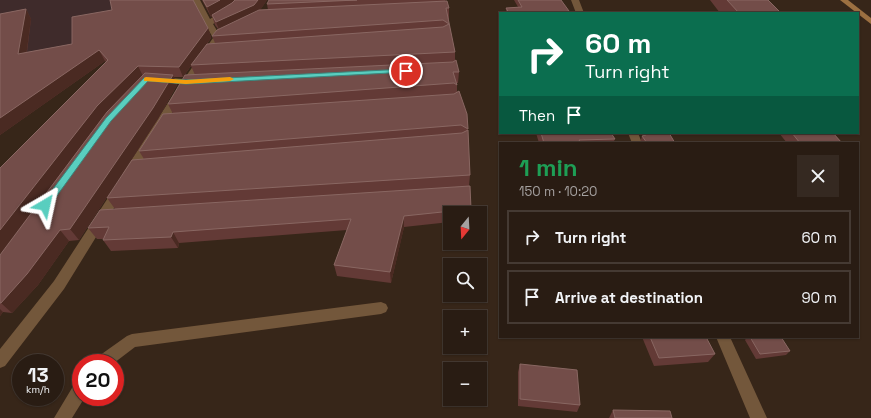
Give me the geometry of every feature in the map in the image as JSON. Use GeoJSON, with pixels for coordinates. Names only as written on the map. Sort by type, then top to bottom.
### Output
{"type":"FeatureCollection","features":[{"type":"Feature","properties":{"kind":"street"},"geometry":{"type":"LineString","coordinates":[[196,0],[217,38]]}},
{"type":"Feature","properties":{"kind":"street"},"geometry":{"type":"LineString","coordinates":[[209,23],[231,10],[240,0]]}},
{"type":"Feature","properties":{"kind":"street"},"geometry":{"type":"LineString","coordinates":[[575,0],[580,12]]}},
{"type":"Feature","properties":{"kind":"street"},"geometry":{"type":"LineString","coordinates":[[844,0],[859,12]]}},
{"type":"Feature","properties":{"kind":"street"},"geometry":{"type":"LineString","coordinates":[[859,12],[871,22]]}},
{"type":"Feature","properties":{"kind":"street"},"geometry":{"type":"LineString","coordinates":[[0,361],[59,285],[133,167],[168,120],[186,82],[212,52],[217,38],[236,29]]}},
{"type":"Feature","properties":{"kind":"street"},"geometry":{"type":"LineString","coordinates":[[147,79],[186,82],[202,81]]}},
{"type":"Feature","properties":{"kind":"street"},"geometry":{"type":"LineString","coordinates":[[133,167],[149,166]]}},
{"type":"Feature","properties":{"kind":"street"},"geometry":{"type":"LineString","coordinates":[[103,216],[119,215]]}},
{"type":"Feature","properties":{"kind":"street"},"geometry":{"type":"LineString","coordinates":[[114,354],[132,341],[381,308]]}},
{"type":"Feature","properties":{"kind":"street"},"geometry":{"type":"LineString","coordinates":[[723,338],[759,418]]}},
{"type":"Feature","properties":{"kind":"street"},"geometry":{"type":"LineString","coordinates":[[62,418],[72,402]]}},
{"type":"Feature","properties":{"kind":"shaded area"},"geometry":{"type":"Polygon","coordinates":[[[0,0],[142,0],[154,48],[0,60],[0,0]]]}},
{"type":"Feature","properties":{"kind":"building"},"geometry":{"type":"Polygon","coordinates":[[[110,0],[193,0],[208,28],[179,67],[138,66],[97,106],[0,230],[0,168],[108,60],[99,50],[0,118],[0,14],[26,9],[18,54],[72,44],[72,17],[112,10],[110,0]]]}},
{"type":"Feature","properties":{"kind":"building"},"geometry":{"type":"Polygon","coordinates":[[[203,0],[220,0],[207,7],[203,0]]]}},
{"type":"Feature","properties":{"kind":"building"},"geometry":{"type":"Polygon","coordinates":[[[235,0],[258,0],[254,5],[216,22],[212,15],[235,0]]]}},
{"type":"Feature","properties":{"kind":"building"},"geometry":{"type":"Polygon","coordinates":[[[269,0],[357,0],[267,4],[269,0]]]}},
{"type":"Feature","properties":{"kind":"building"},"geometry":{"type":"Polygon","coordinates":[[[518,0],[561,0],[569,11],[508,12],[506,8],[522,7],[518,0]]]}},
{"type":"Feature","properties":{"kind":"building"},"geometry":{"type":"Polygon","coordinates":[[[727,0],[768,0],[780,12],[738,12],[727,0]]]}},
{"type":"Feature","properties":{"kind":"building"},"geometry":{"type":"Polygon","coordinates":[[[447,1],[449,8],[446,8],[455,52],[191,65],[207,44],[443,27],[449,24],[443,20],[212,36],[217,30],[259,10],[447,1]]]}},
{"type":"Feature","properties":{"kind":"building"},"geometry":{"type":"Polygon","coordinates":[[[456,60],[459,72],[453,72],[457,85],[454,83],[168,104],[185,75],[453,62],[456,60]]]}},
{"type":"Feature","properties":{"kind":"building"},"geometry":{"type":"Polygon","coordinates":[[[145,73],[173,75],[153,108],[70,229],[60,230],[27,274],[0,303],[0,255],[107,112],[145,73]]]}},
{"type":"Feature","properties":{"kind":"building"},"geometry":{"type":"Polygon","coordinates":[[[459,91],[467,114],[468,129],[461,125],[139,151],[163,114],[454,94],[459,91]]]}},
{"type":"Feature","properties":{"kind":"building"},"geometry":{"type":"Polygon","coordinates":[[[468,130],[470,175],[107,198],[132,160],[462,133],[468,130]]]}},
{"type":"Feature","properties":{"kind":"building"},"geometry":{"type":"Polygon","coordinates":[[[541,134],[612,134],[615,139],[579,140],[580,142],[544,142],[541,134]]]}},
{"type":"Feature","properties":{"kind":"building"},"geometry":{"type":"Polygon","coordinates":[[[670,134],[674,142],[646,142],[642,136],[670,134]]]}},
{"type":"Feature","properties":{"kind":"building"},"geometry":{"type":"Polygon","coordinates":[[[793,134],[834,134],[841,142],[799,142],[793,134]]]}},
{"type":"Feature","properties":{"kind":"building"},"geometry":{"type":"Polygon","coordinates":[[[470,186],[471,206],[443,206],[443,212],[404,216],[390,272],[334,265],[351,219],[173,232],[171,237],[103,240],[109,227],[88,228],[100,210],[470,186]]]}},
{"type":"Feature","properties":{"kind":"building"},"geometry":{"type":"Polygon","coordinates":[[[650,338],[707,338],[715,354],[659,358],[650,338]]]}},
{"type":"Feature","properties":{"kind":"building"},"geometry":{"type":"Polygon","coordinates":[[[751,338],[782,338],[790,351],[760,354],[751,338]]]}},
{"type":"Feature","properties":{"kind":"building"},"geometry":{"type":"Polygon","coordinates":[[[520,364],[577,370],[580,405],[520,399],[520,364]]]}},
{"type":"Feature","properties":{"kind":"building"},"geometry":{"type":"Polygon","coordinates":[[[613,410],[670,411],[672,418],[615,418],[613,410]]]}},
{"type":"Feature","properties":{"kind":"slow traffic"},"geometry":{"type":"LineString","coordinates":[[146,80],[186,82],[230,79]]}},
{"type":"Feature","properties":{"kind":"route"},"geometry":{"type":"LineString","coordinates":[[45,205],[108,120],[147,79],[186,82],[406,71]]}}]}
